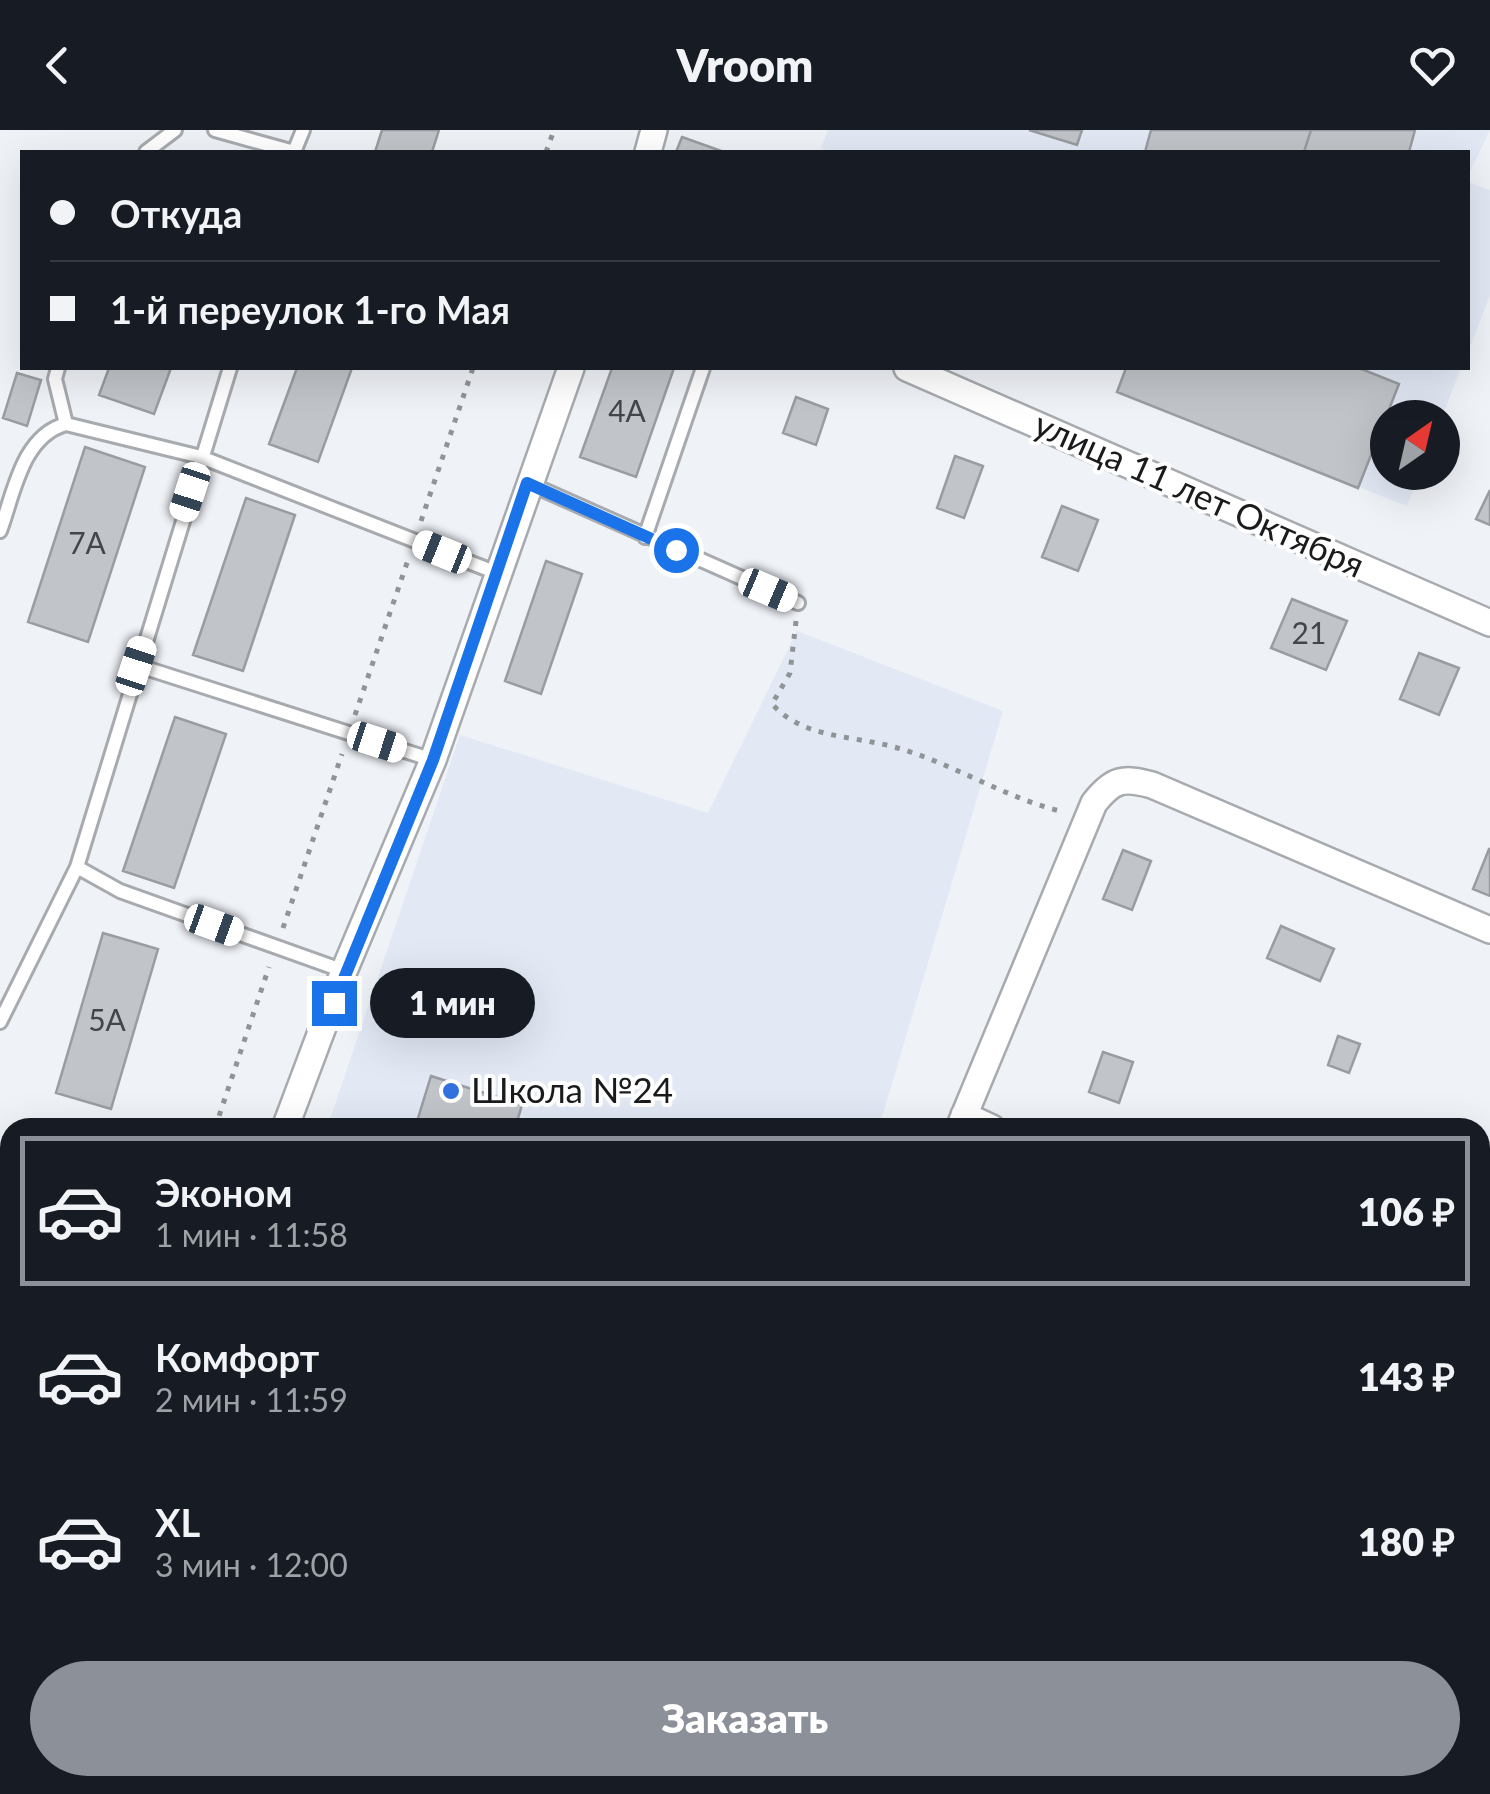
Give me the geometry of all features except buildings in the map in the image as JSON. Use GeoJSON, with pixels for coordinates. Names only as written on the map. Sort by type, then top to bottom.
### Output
{"type":"FeatureCollection","features":[{"type":"Feature","properties":{"kind":"street"},"geometry":{"type":"LineString","coordinates":[[289,1118],[344,971],[433,760],[527,483],[570,370]]}},
{"type":"Feature","properties":{"kind":"street","name":"улица 11 лет Октября"},"geometry":{"type":"LineString","coordinates":[[912,370],[1490,622]]}},
{"type":"Feature","properties":{"kind":"street"},"geometry":{"type":"LineString","coordinates":[[963,1118],[1094,803],[1110,783],[1128,778],[1152,785],[1490,930]]}},
{"type":"Feature","properties":{"kind":"lane"},"geometry":{"type":"LineString","coordinates":[[149,150],[175,130]]}},
{"type":"Feature","properties":{"kind":"lane"},"geometry":{"type":"LineString","coordinates":[[214,130],[287,150]]}},
{"type":"Feature","properties":{"kind":"lane"},"geometry":{"type":"LineString","coordinates":[[57,370],[55,379],[66,424]]}},
{"type":"Feature","properties":{"kind":"lane"},"geometry":{"type":"LineString","coordinates":[[0,1022],[77,866],[229,370]]}},
{"type":"Feature","properties":{"kind":"lane"},"geometry":{"type":"LineString","coordinates":[[646,537],[702,370]]}},
{"type":"Feature","properties":{"kind":"lane"},"geometry":{"type":"LineString","coordinates":[[0,532],[28,453],[48,429],[66,424],[201,457],[497,573]]}},
{"type":"Feature","properties":{"kind":"lane"},"geometry":{"type":"LineString","coordinates":[[527,483],[798,603]]}},
{"type":"Feature","properties":{"kind":"lane"},"geometry":{"type":"LineString","coordinates":[[136,666],[433,760]]}},
{"type":"Feature","properties":{"kind":"lane"},"geometry":{"type":"LineString","coordinates":[[77,866],[120,892],[344,971]]}},
{"type":"Feature","properties":{"kind":"path"},"geometry":{"type":"LineString","coordinates":[[798,603],[790,673],[772,704],[785,718],[837,738],[893,746],[1059,811],[1110,783]]}},
{"type":"Feature","properties":{"kind":"shaded area"},"geometry":{"type":"Polygon","coordinates":[[[828,130],[1490,130],[1470,172],[1470,150],[821,148],[828,130]]]}},
{"type":"Feature","properties":{"kind":"shaded area"},"geometry":{"type":"Polygon","coordinates":[[[1470,183],[1490,190],[1490,295],[1470,347],[1470,183]]]}},
{"type":"Feature","properties":{"kind":"shaded area"},"geometry":{"type":"Polygon","coordinates":[[[1125,370],[1460,370],[1449,400],[1370,400],[1370,490],[1413,490],[1407,506],[1117,392],[1125,370]]]}},
{"type":"Feature","properties":{"kind":"shaded area"},"geometry":{"type":"Polygon","coordinates":[[[797,631],[1003,711],[882,1118],[330,1118],[460,735],[708,813],[797,631]]]}},
{"type":"Feature","properties":{"kind":"place","name":"Школа №24"},"geometry":{"type":"Point","coordinates":[451,1091]}},
{"type":"Feature","properties":{"kind":"route"},"geometry":{"type":"LineString","coordinates":[[334,1003],[433,760],[527,483],[676,550]]}}]}
